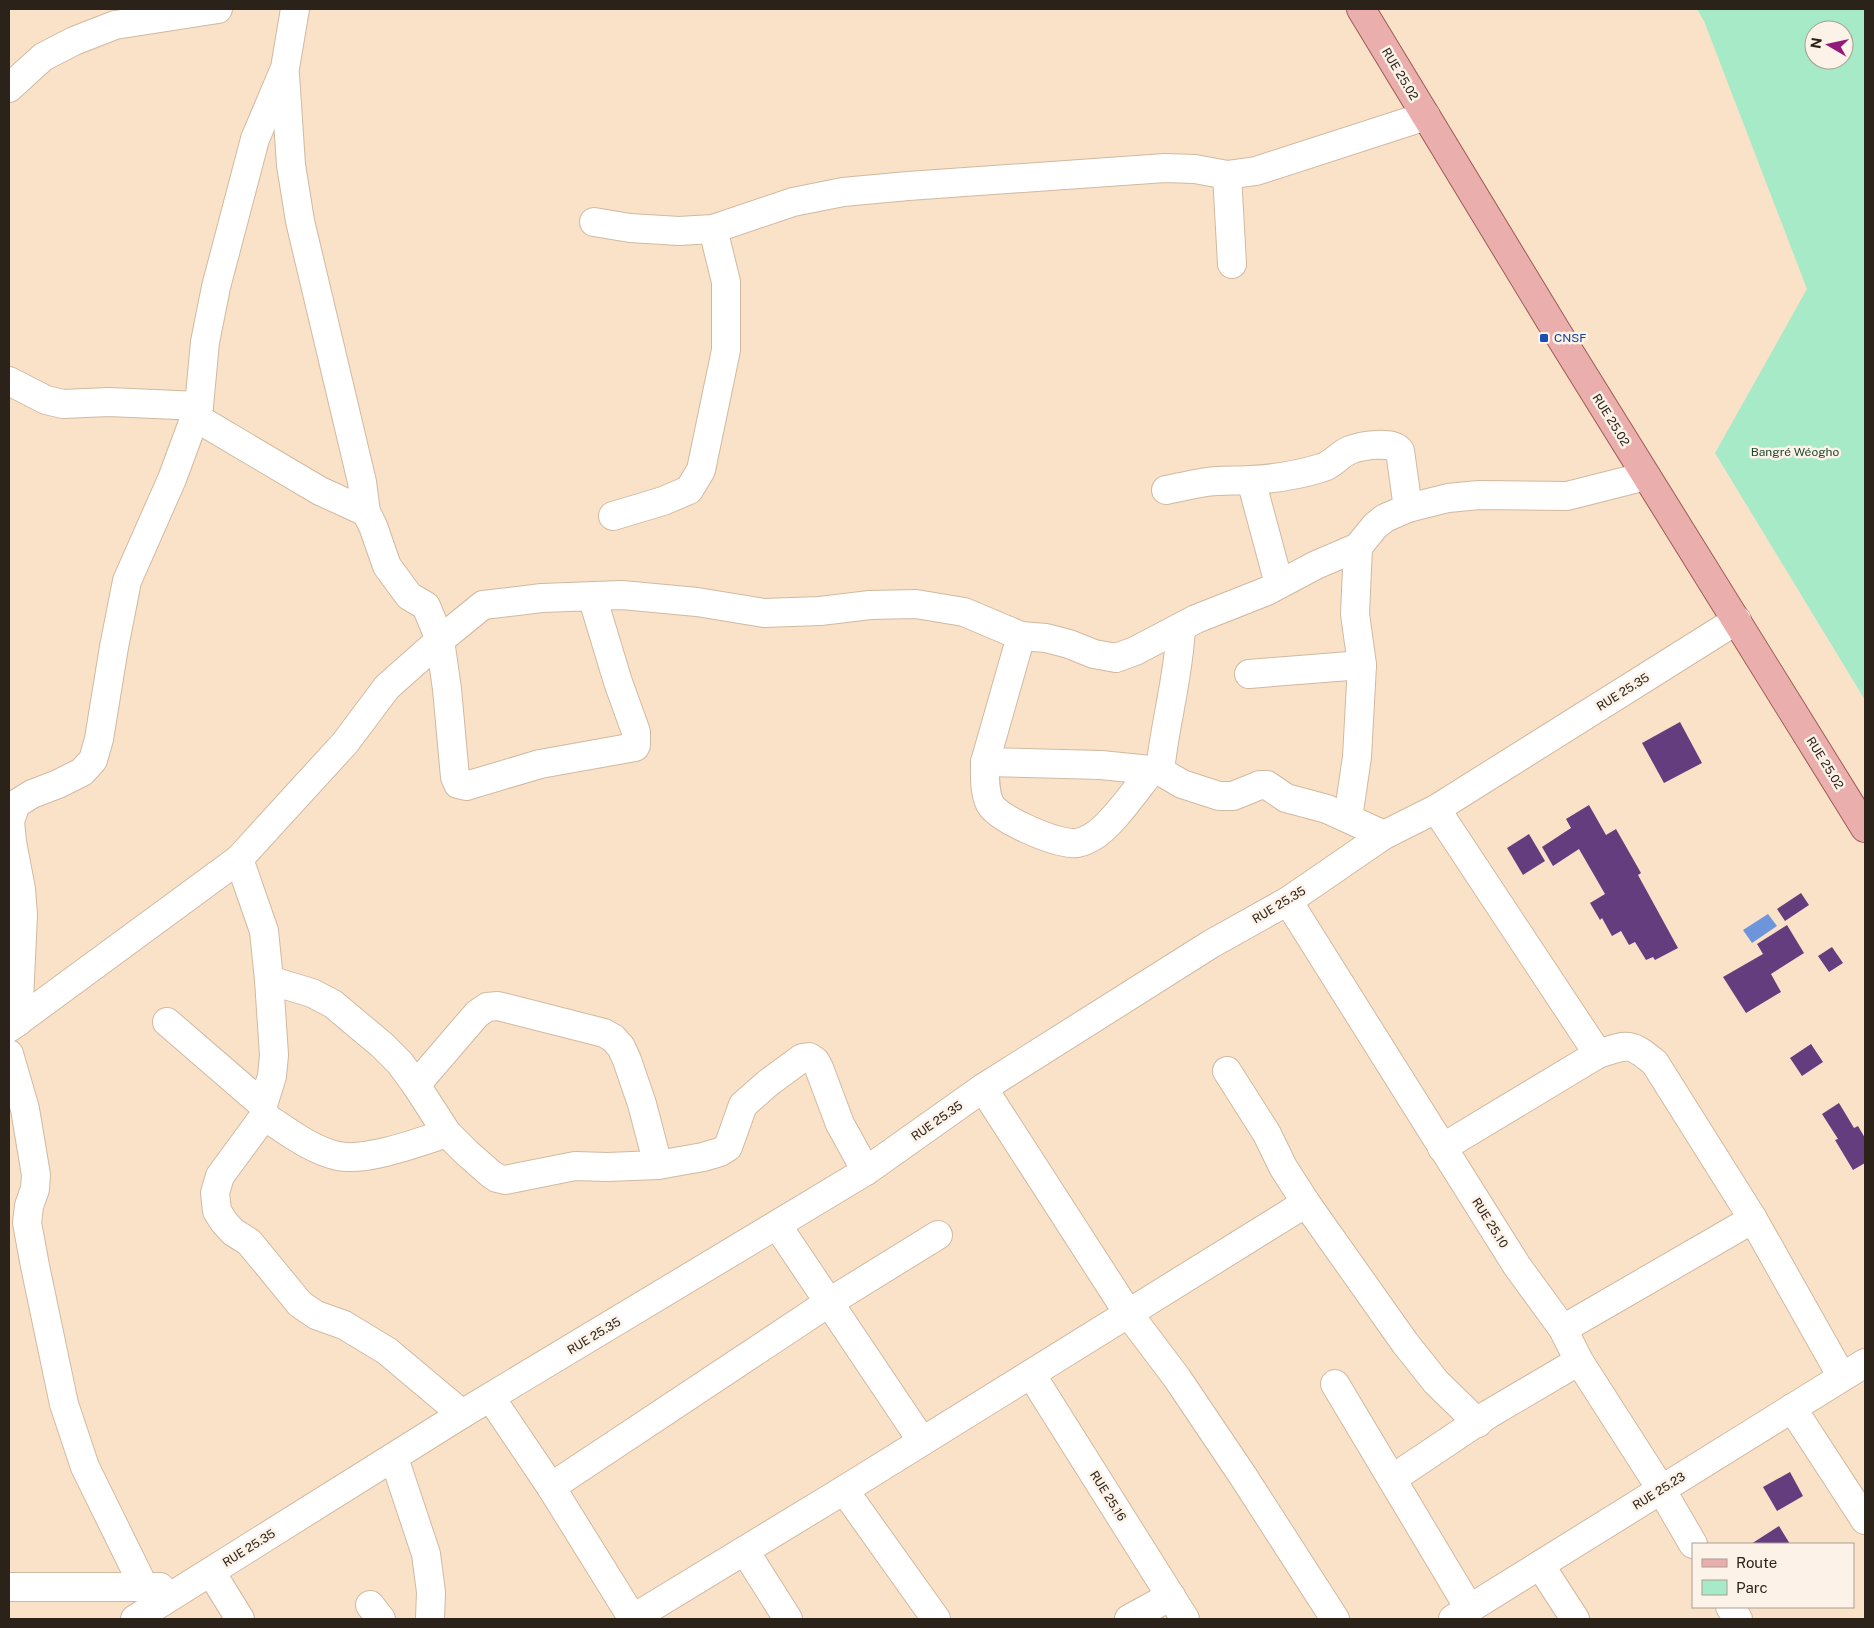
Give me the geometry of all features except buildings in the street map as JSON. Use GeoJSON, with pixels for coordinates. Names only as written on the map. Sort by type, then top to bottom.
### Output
{"type":"FeatureCollection","features":[{"type":"Feature","properties":{"kind":"main road","name":"RUE 25.02"},"geometry":{"type":"LineString","coordinates":[[1361,9],[1646,476],[1865,828]]}},
{"type":"Feature","properties":{"kind":"street"},"geometry":{"type":"LineString","coordinates":[[9,88],[43,57],[113,17],[218,9]]}},
{"type":"Feature","properties":{"kind":"street"},"geometry":{"type":"LineString","coordinates":[[295,9],[285,68],[291,165],[300,221],[362,482],[366,512],[387,566],[409,596],[426,606],[440,640],[447,689],[455,776],[458,784],[466,786],[540,764],[635,747],[637,742],[636,732],[618,682],[592,596]]}},
{"type":"Feature","properties":{"kind":"street"},"geometry":{"type":"LineString","coordinates":[[13,1025],[23,915],[21,889],[10,821],[16,804],[32,794],[82,772],[93,760],[99,739],[127,581],[172,479],[197,412],[205,342],[216,287],[255,139],[285,68]]}},
{"type":"Feature","properties":{"kind":"street"},"geometry":{"type":"LineString","coordinates":[[594,222],[630,228],[670,231],[713,228],[793,202],[861,190],[1166,168],[1195,169],[1227,175],[1256,171],[1426,116]]}},
{"type":"Feature","properties":{"kind":"street"},"geometry":{"type":"LineString","coordinates":[[1227,175],[1232,264]]}},
{"type":"Feature","properties":{"kind":"street"},"geometry":{"type":"LineString","coordinates":[[613,516],[663,501],[689,490],[702,470],[726,350],[726,282],[713,228]]}},
{"type":"Feature","properties":{"kind":"street"},"geometry":{"type":"LineString","coordinates":[[9,381],[46,400],[64,404],[109,402],[197,412],[320,491],[366,512]]}},
{"type":"Feature","properties":{"kind":"street"},"geometry":{"type":"LineString","coordinates":[[1166,490],[1209,482],[1282,477],[1322,468],[1332,464],[1339,456],[1349,450],[1358,447],[1391,444],[1398,447],[1400,451],[1408,508]]}},
{"type":"Feature","properties":{"kind":"street"},"geometry":{"type":"LineString","coordinates":[[13,1025],[239,859],[345,743],[387,687],[483,605],[542,598],[622,594],[656,597],[764,613],[820,611],[870,605],[916,604],[964,612],[1021,636],[1046,638],[1069,644],[1094,654],[1116,658],[1135,651],[1196,619],[1267,591],[1316,565],[1358,547],[1375,526],[1385,518],[1408,508],[1448,498],[1479,495],[1567,496],[1646,476]]}},
{"type":"Feature","properties":{"kind":"street"},"geometry":{"type":"LineString","coordinates":[[1251,480],[1279,584]]}},
{"type":"Feature","properties":{"kind":"street"},"geometry":{"type":"LineString","coordinates":[[1348,818],[1357,757],[1362,665],[1355,614],[1358,547]]}},
{"type":"Feature","properties":{"kind":"street","name":"RUE 25.35"},"geometry":{"type":"LineString","coordinates":[[135,1619],[462,1414],[866,1171],[983,1088],[1211,944],[1288,901],[1384,835],[1436,809],[1737,620]]}},
{"type":"Feature","properties":{"kind":"street"},"geometry":{"type":"LineString","coordinates":[[1021,636],[985,762],[986,792],[991,805],[1005,817],[1047,838],[1074,844],[1092,838],[1110,822],[1156,770],[1179,660],[1181,627]]}},
{"type":"Feature","properties":{"kind":"street"},"geometry":{"type":"LineString","coordinates":[[1249,674],[1362,665]]}},
{"type":"Feature","properties":{"kind":"street"},"geometry":{"type":"LineString","coordinates":[[985,762],[1101,765],[1156,770],[1182,784],[1219,796],[1232,796],[1260,785],[1266,785],[1286,798],[1327,808],[1384,835]]}},
{"type":"Feature","properties":{"kind":"street"},"geometry":{"type":"LineString","coordinates":[[1436,809],[1598,1054]]}},
{"type":"Feature","properties":{"kind":"street"},"geometry":{"type":"LineString","coordinates":[[239,859],[264,931],[274,1055],[272,1076],[263,1111],[220,1176],[215,1193],[217,1211],[234,1232],[249,1242],[300,1304],[316,1314],[344,1326],[387,1352],[462,1414]]}},
{"type":"Feature","properties":{"kind":"street","name":"RUE 25.10"},"geometry":{"type":"LineString","coordinates":[[1288,901],[1517,1266],[1563,1329],[1579,1361],[1661,1489],[1692,1543]]}},
{"type":"Feature","properties":{"kind":"street"},"geometry":{"type":"LineString","coordinates":[[269,980],[297,987],[333,1004],[382,1045],[400,1063],[447,1133],[497,1178],[504,1180],[575,1166],[658,1165],[720,1152],[728,1147],[743,1105],[802,1058],[809,1057],[816,1061],[820,1068],[840,1124],[866,1171]]}},
{"type":"Feature","properties":{"kind":"street"},"geometry":{"type":"LineString","coordinates":[[416,1085],[477,1014],[486,1007],[498,1006],[604,1033],[621,1046],[627,1060],[642,1104],[658,1165]]}},
{"type":"Feature","properties":{"kind":"street"},"geometry":{"type":"LineString","coordinates":[[168,1022],[263,1111],[304,1142],[339,1156],[352,1157],[384,1152],[447,1133]]}},
{"type":"Feature","properties":{"kind":"street"},"geometry":{"type":"LineString","coordinates":[[1442,1148],[1598,1054],[1623,1046],[1641,1051],[1655,1063],[1753,1219],[1857,1374]]}},
{"type":"Feature","properties":{"kind":"street"},"geometry":{"type":"LineString","coordinates":[[9,1054],[25,1109],[36,1175],[35,1189],[29,1206],[27,1223],[64,1404],[85,1467],[144,1587]]}},
{"type":"Feature","properties":{"kind":"street"},"geometry":{"type":"LineString","coordinates":[[1227,1071],[1267,1134],[1283,1167],[1306,1203],[1405,1343],[1436,1382],[1478,1423]]}},
{"type":"Feature","properties":{"kind":"street"},"geometry":{"type":"LineString","coordinates":[[983,1088],[1128,1313],[1177,1378],[1335,1619]]}},
{"type":"Feature","properties":{"kind":"street"},"geometry":{"type":"LineString","coordinates":[[491,1398],[551,1487],[633,1619],[1306,1203]]}},
{"type":"Feature","properties":{"kind":"street"},"geometry":{"type":"LineString","coordinates":[[1563,1329],[1753,1219]]}},
{"type":"Feature","properties":{"kind":"street"},"geometry":{"type":"LineString","coordinates":[[777,1225],[922,1441]]}},
{"type":"Feature","properties":{"kind":"street"},"geometry":{"type":"LineString","coordinates":[[551,1487],[828,1303],[938,1235]]}},
{"type":"Feature","properties":{"kind":"street"},"geometry":{"type":"LineString","coordinates":[[1392,1479],[1489,1414],[1579,1361]]}},
{"type":"Feature","properties":{"kind":"street","name":"RUE 25.16"},"geometry":{"type":"LineString","coordinates":[[1031,1374],[1185,1619]]}},
{"type":"Feature","properties":{"kind":"street","name":"RUE 25.23"},"geometry":{"type":"LineString","coordinates":[[1461,1614],[1792,1408],[1857,1374]]}},
{"type":"Feature","properties":{"kind":"street"},"geometry":{"type":"LineString","coordinates":[[1335,1384],[1392,1479],[1461,1614]]}},
{"type":"Feature","properties":{"kind":"street"},"geometry":{"type":"LineString","coordinates":[[1792,1408],[1865,1520]]}},
{"type":"Feature","properties":{"kind":"street"},"geometry":{"type":"LineString","coordinates":[[394,1458],[426,1554],[431,1592],[430,1619]]}},
{"type":"Feature","properties":{"kind":"street"},"geometry":{"type":"LineString","coordinates":[[844,1490],[936,1619]]}},
{"type":"Feature","properties":{"kind":"street"},"geometry":{"type":"LineString","coordinates":[[745,1551],[788,1619]]}},
{"type":"Feature","properties":{"kind":"street"},"geometry":{"type":"LineString","coordinates":[[1540,1565],[1575,1619]]}},
{"type":"Feature","properties":{"kind":"street"},"geometry":{"type":"LineString","coordinates":[[211,1572],[240,1619]]}},
{"type":"Feature","properties":{"kind":"street"},"geometry":{"type":"LineString","coordinates":[[9,1587],[187,1587]]}},
{"type":"Feature","properties":{"kind":"street"},"geometry":{"type":"LineString","coordinates":[[1129,1619],[1171,1596]]}},
{"type":"Feature","properties":{"kind":"street"},"geometry":{"type":"LineString","coordinates":[[1731,1608],[1738,1619]]}},
{"type":"Feature","properties":{"kind":"green space","name":"Bangré Wéogho"},"geometry":{"type":"Polygon","coordinates":[[[1697,9],[1865,9],[1865,700],[1715,453],[1807,289],[1704,21],[1697,9]]]}},
{"type":"Feature","properties":{"kind":"water"},"geometry":{"type":"Polygon","coordinates":[[[1768,914],[1777,926],[1752,943],[1743,930],[1768,914]]]}},
{"type":"Feature","properties":{"kind":"place","name":"CNSF"},"geometry":{"type":"Point","coordinates":[1544,338]}}]}
